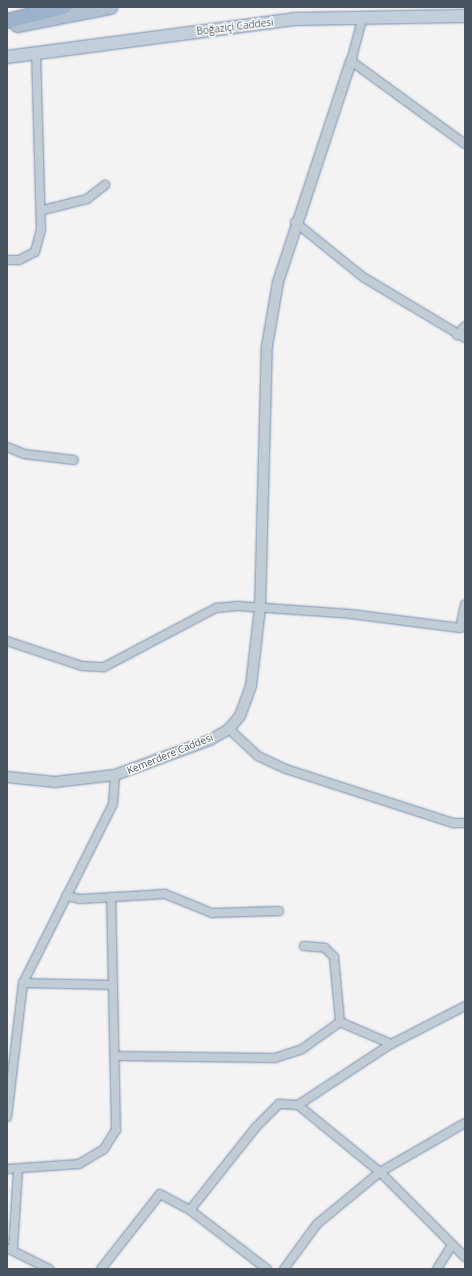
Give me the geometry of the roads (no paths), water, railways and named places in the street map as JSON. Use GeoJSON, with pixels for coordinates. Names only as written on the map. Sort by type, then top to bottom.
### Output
{"type":"FeatureCollection","features":[{"type":"Feature","properties":{"kind":"highway"},"geometry":{"type":"LineString","coordinates":[[7,21],[63,7]]}},
{"type":"Feature","properties":{"kind":"main road"},"geometry":{"type":"LineString","coordinates":[[7,27],[110,7]]}},
{"type":"Feature","properties":{"kind":"main road","name":"Boğaziçi Caddesi"},"geometry":{"type":"LineString","coordinates":[[7,57],[295,19],[363,16],[465,16]]}},
{"type":"Feature","properties":{"kind":"street"},"geometry":{"type":"LineString","coordinates":[[363,16],[351,61],[465,144]]}},
{"type":"Feature","properties":{"kind":"street"},"geometry":{"type":"LineString","coordinates":[[7,260],[19,260],[35,252],[43,210],[39,188],[36,53]]}},
{"type":"Feature","properties":{"kind":"street","name":"Kemerdere Caddesi"},"geometry":{"type":"LineString","coordinates":[[7,777],[55,782],[116,776],[201,744],[229,728],[247,702],[260,608],[267,346],[278,282],[295,222],[351,61]]}},
{"type":"Feature","properties":{"kind":"street"},"geometry":{"type":"LineString","coordinates":[[43,210],[87,198],[105,185]]}},
{"type":"Feature","properties":{"kind":"street"},"geometry":{"type":"LineString","coordinates":[[295,222],[363,277],[457,335],[465,338]]}},
{"type":"Feature","properties":{"kind":"street"},"geometry":{"type":"LineString","coordinates":[[457,335],[465,326]]}},
{"type":"Feature","properties":{"kind":"street"},"geometry":{"type":"LineString","coordinates":[[7,447],[24,454],[74,460]]}},
{"type":"Feature","properties":{"kind":"street"},"geometry":{"type":"LineString","coordinates":[[7,641],[82,666],[104,667],[216,608],[260,608],[351,614],[460,628],[465,605]]}},
{"type":"Feature","properties":{"kind":"street"},"geometry":{"type":"LineString","coordinates":[[229,728],[258,756],[286,769],[453,824],[465,823]]}},
{"type":"Feature","properties":{"kind":"street"},"geometry":{"type":"LineString","coordinates":[[7,1117],[10,1074],[23,983],[113,804],[116,776]]}},
{"type":"Feature","properties":{"kind":"street"},"geometry":{"type":"LineString","coordinates":[[66,896],[110,898],[165,894],[212,914],[279,911]]}},
{"type":"Feature","properties":{"kind":"street"},"geometry":{"type":"LineString","coordinates":[[7,1169],[79,1164],[104,1149],[116,1130],[110,898]]}},
{"type":"Feature","properties":{"kind":"street"},"geometry":{"type":"LineString","coordinates":[[304,946],[325,948],[334,957],[340,1022]]}},
{"type":"Feature","properties":{"kind":"street"},"geometry":{"type":"LineString","coordinates":[[23,983],[112,985]]}},
{"type":"Feature","properties":{"kind":"street"},"geometry":{"type":"LineString","coordinates":[[298,1105],[391,1044],[465,1006]]}},
{"type":"Feature","properties":{"kind":"street"},"geometry":{"type":"LineString","coordinates":[[115,1056],[275,1058],[302,1049],[340,1022]]}},
{"type":"Feature","properties":{"kind":"street"},"geometry":{"type":"LineString","coordinates":[[340,1022],[391,1044]]}},
{"type":"Feature","properties":{"kind":"street"},"geometry":{"type":"LineString","coordinates":[[190,1210],[256,1127],[279,1104],[298,1105],[380,1172],[435,1224],[451,1247],[465,1257]]}},
{"type":"Feature","properties":{"kind":"street"},"geometry":{"type":"LineString","coordinates":[[284,1269],[317,1224],[380,1172],[465,1123]]}},
{"type":"Feature","properties":{"kind":"street"},"geometry":{"type":"LineString","coordinates":[[18,1168],[10,1249],[49,1269]]}},
{"type":"Feature","properties":{"kind":"street"},"geometry":{"type":"LineString","coordinates":[[101,1269],[160,1194],[190,1210],[267,1269]]}},
{"type":"Feature","properties":{"kind":"street"},"geometry":{"type":"LineString","coordinates":[[437,1269],[451,1247]]}}]}
